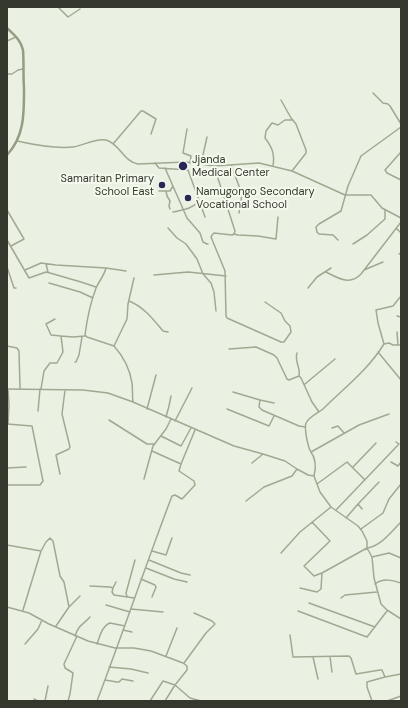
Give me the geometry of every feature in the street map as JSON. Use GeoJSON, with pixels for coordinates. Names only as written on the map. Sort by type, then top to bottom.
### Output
{"type":"FeatureCollection","features":[{"type":"Feature","properties":{"kind":"street"},"geometry":{"type":"LineString","coordinates":[[58,7],[68,17],[80,9]]}},
{"type":"Feature","properties":{"kind":"street"},"geometry":{"type":"LineString","coordinates":[[7,28],[22,46],[24,69],[23,123],[17,141],[7,156]]}},
{"type":"Feature","properties":{"kind":"street"},"geometry":{"type":"LineString","coordinates":[[7,41],[16,37]]}},
{"type":"Feature","properties":{"kind":"street"},"geometry":{"type":"LineString","coordinates":[[7,74],[12,74],[18,70],[24,69]]}},
{"type":"Feature","properties":{"kind":"street"},"geometry":{"type":"LineString","coordinates":[[338,240],[333,235],[319,234],[316,227],[340,213],[348,186],[361,156],[401,126],[394,111],[388,104],[383,103],[373,93]]}},
{"type":"Feature","properties":{"kind":"street"},"geometry":{"type":"LineString","coordinates":[[281,100],[296,126],[306,152],[292,171]]}},
{"type":"Feature","properties":{"kind":"street"},"geometry":{"type":"LineString","coordinates":[[113,144],[141,111],[156,119],[151,134]]}},
{"type":"Feature","properties":{"kind":"street"},"geometry":{"type":"LineString","coordinates":[[273,166],[273,149],[266,138],[266,131],[272,123],[278,125],[285,120],[292,120]]}},
{"type":"Feature","properties":{"kind":"street"},"geometry":{"type":"LineString","coordinates":[[187,129],[183,153],[191,156],[190,163]]}},
{"type":"Feature","properties":{"kind":"street"},"geometry":{"type":"LineString","coordinates":[[201,164],[207,137]]}},
{"type":"Feature","properties":{"kind":"street"},"geometry":{"type":"LineString","coordinates":[[17,141],[67,148],[100,140],[106,140],[113,144],[133,163],[190,163],[214,166],[254,163],[273,166],[292,171],[345,195],[371,195],[386,210],[401,218]]}},
{"type":"Feature","properties":{"kind":"street"},"geometry":{"type":"LineString","coordinates":[[401,152],[385,170],[387,173],[401,180]]}},
{"type":"Feature","properties":{"kind":"street"},"geometry":{"type":"LineString","coordinates":[[155,163],[158,168],[188,170],[205,217]]}},
{"type":"Feature","properties":{"kind":"street"},"geometry":{"type":"LineString","coordinates":[[231,165],[242,194],[238,213]]}},
{"type":"Feature","properties":{"kind":"street"},"geometry":{"type":"LineString","coordinates":[[214,166],[235,231],[234,234]]}},
{"type":"Feature","properties":{"kind":"street"},"geometry":{"type":"LineString","coordinates":[[166,168],[184,210],[192,224],[200,233],[204,242],[208,244]]}},
{"type":"Feature","properties":{"kind":"street"},"geometry":{"type":"LineString","coordinates":[[159,191],[170,191],[173,186]]}},
{"type":"Feature","properties":{"kind":"street"},"geometry":{"type":"LineString","coordinates":[[166,191],[166,196],[170,201],[170,209]]}},
{"type":"Feature","properties":{"kind":"street"},"geometry":{"type":"LineString","coordinates":[[173,212],[196,206],[199,201]]}},
{"type":"Feature","properties":{"kind":"street"},"geometry":{"type":"LineString","coordinates":[[7,210],[24,239],[11,246]]}},
{"type":"Feature","properties":{"kind":"street"},"geometry":{"type":"LineString","coordinates":[[353,244],[367,235],[385,219],[386,210]]}},
{"type":"Feature","properties":{"kind":"street"},"geometry":{"type":"LineString","coordinates":[[265,302],[281,313],[285,321],[290,324],[291,332],[284,342],[227,318],[226,276],[211,237],[214,233],[234,234],[238,236],[258,236],[276,239],[278,217]]}},
{"type":"Feature","properties":{"kind":"street"},"geometry":{"type":"LineString","coordinates":[[326,272],[343,280],[349,281],[358,277],[401,222]]}},
{"type":"Feature","properties":{"kind":"street"},"geometry":{"type":"LineString","coordinates":[[168,228],[177,238],[186,244],[211,283],[214,292],[216,311]]}},
{"type":"Feature","properties":{"kind":"street"},"geometry":{"type":"LineString","coordinates":[[396,228],[401,233]]}},
{"type":"Feature","properties":{"kind":"street"},"geometry":{"type":"LineString","coordinates":[[7,240],[29,278],[48,272],[96,288]]}},
{"type":"Feature","properties":{"kind":"street"},"geometry":{"type":"LineString","coordinates":[[364,270],[383,262]]}},
{"type":"Feature","properties":{"kind":"street"},"geometry":{"type":"LineString","coordinates":[[25,270],[39,263],[126,271]]}},
{"type":"Feature","properties":{"kind":"street"},"geometry":{"type":"LineString","coordinates":[[46,264],[48,272]]}},
{"type":"Feature","properties":{"kind":"street"},"geometry":{"type":"LineString","coordinates":[[7,267],[14,288],[16,288]]}},
{"type":"Feature","properties":{"kind":"street"},"geometry":{"type":"LineString","coordinates":[[85,336],[89,308],[96,288],[104,275],[106,268]]}},
{"type":"Feature","properties":{"kind":"street"},"geometry":{"type":"LineString","coordinates":[[308,288],[317,277],[331,268]]}},
{"type":"Feature","properties":{"kind":"street"},"geometry":{"type":"LineString","coordinates":[[154,275],[188,272],[226,276]]}},
{"type":"Feature","properties":{"kind":"street"},"geometry":{"type":"LineString","coordinates":[[114,346],[127,319],[134,278]]}},
{"type":"Feature","properties":{"kind":"street"},"geometry":{"type":"LineString","coordinates":[[49,283],[80,292],[93,298]]}},
{"type":"Feature","properties":{"kind":"street"},"geometry":{"type":"LineString","coordinates":[[384,344],[376,310],[393,306],[401,296]]}},
{"type":"Feature","properties":{"kind":"street"},"geometry":{"type":"LineString","coordinates":[[129,301],[145,311],[154,319],[163,331],[168,332]]}},
{"type":"Feature","properties":{"kind":"street"},"geometry":{"type":"LineString","coordinates":[[397,316],[401,317]]}},
{"type":"Feature","properties":{"kind":"street"},"geometry":{"type":"LineString","coordinates":[[55,319],[46,323],[51,335],[85,336],[114,346],[129,372],[132,382],[132,402]]}},
{"type":"Feature","properties":{"kind":"street"},"geometry":{"type":"LineString","coordinates":[[397,332],[398,345]]}},
{"type":"Feature","properties":{"kind":"street"},"geometry":{"type":"LineString","coordinates":[[38,411],[44,371],[50,362],[57,363],[62,355],[61,336]]}},
{"type":"Feature","properties":{"kind":"street"},"geometry":{"type":"LineString","coordinates":[[75,362],[79,355],[82,337]]}},
{"type":"Feature","properties":{"kind":"street"},"geometry":{"type":"LineString","coordinates":[[401,345],[393,345],[389,343],[384,344],[370,365],[319,412],[308,420],[306,427],[309,449],[315,459],[314,476],[320,492],[331,507],[361,529],[367,540],[367,548],[372,557],[375,584],[381,604],[387,611],[401,619]]}},
{"type":"Feature","properties":{"kind":"street"},"geometry":{"type":"LineString","coordinates":[[7,346],[17,348],[19,351],[20,388]]}},
{"type":"Feature","properties":{"kind":"street"},"geometry":{"type":"LineString","coordinates":[[229,349],[256,347],[276,357],[288,380],[299,376]]}},
{"type":"Feature","properties":{"kind":"street"},"geometry":{"type":"LineString","coordinates":[[378,352],[401,380]]}},
{"type":"Feature","properties":{"kind":"street"},"geometry":{"type":"LineString","coordinates":[[297,353],[296,356],[301,371],[299,376]]}},
{"type":"Feature","properties":{"kind":"street"},"geometry":{"type":"LineString","coordinates":[[305,384],[335,359]]}},
{"type":"Feature","properties":{"kind":"street"},"geometry":{"type":"LineString","coordinates":[[147,410],[156,375]]}},
{"type":"Feature","properties":{"kind":"street"},"geometry":{"type":"LineString","coordinates":[[299,376],[305,384],[312,402],[319,412]]}},
{"type":"Feature","properties":{"kind":"street"},"geometry":{"type":"LineString","coordinates":[[7,485],[40,485],[43,481],[32,426],[8,424],[9,405],[7,388],[104,392],[132,402],[147,410],[243,449],[285,461],[297,469],[314,476]]}},
{"type":"Feature","properties":{"kind":"street"},"geometry":{"type":"LineString","coordinates":[[175,421],[192,388]]}},
{"type":"Feature","properties":{"kind":"street"},"geometry":{"type":"LineString","coordinates":[[60,474],[56,455],[69,449],[70,447],[62,414],[65,390]]}},
{"type":"Feature","properties":{"kind":"street"},"geometry":{"type":"LineString","coordinates":[[233,392],[274,403]]}},
{"type":"Feature","properties":{"kind":"street"},"geometry":{"type":"LineString","coordinates":[[166,417],[170,406],[171,396]]}},
{"type":"Feature","properties":{"kind":"street"},"geometry":{"type":"LineString","coordinates":[[127,400],[132,397]]}},
{"type":"Feature","properties":{"kind":"street"},"geometry":{"type":"LineString","coordinates":[[260,400],[260,409],[299,426],[306,427]]}},
{"type":"Feature","properties":{"kind":"street"},"geometry":{"type":"LineString","coordinates":[[227,409],[269,426],[274,416]]}},
{"type":"Feature","properties":{"kind":"street"},"geometry":{"type":"LineString","coordinates":[[311,452],[359,425],[389,414]]}},
{"type":"Feature","properties":{"kind":"street"},"geometry":{"type":"LineString","coordinates":[[109,420],[147,444],[155,444]]}},
{"type":"Feature","properties":{"kind":"street"},"geometry":{"type":"LineString","coordinates":[[144,479],[155,444],[171,420]]}},
{"type":"Feature","properties":{"kind":"street"},"geometry":{"type":"LineString","coordinates":[[332,428],[338,426],[344,433]]}},
{"type":"Feature","properties":{"kind":"street"},"geometry":{"type":"LineString","coordinates":[[181,446],[191,428]]}},
{"type":"Feature","properties":{"kind":"street"},"geometry":{"type":"LineString","coordinates":[[97,701],[173,495],[175,494],[182,499],[195,485],[194,481],[179,471],[195,430]]}},
{"type":"Feature","properties":{"kind":"street"},"geometry":{"type":"LineString","coordinates":[[161,436],[187,449]]}},
{"type":"Feature","properties":{"kind":"street"},"geometry":{"type":"LineString","coordinates":[[336,510],[399,444],[396,442]]}},
{"type":"Feature","properties":{"kind":"street"},"geometry":{"type":"LineString","coordinates":[[353,467],[376,443]]}},
{"type":"Feature","properties":{"kind":"street"},"geometry":{"type":"LineString","coordinates":[[152,451],[181,464]]}},
{"type":"Feature","properties":{"kind":"street"},"geometry":{"type":"LineString","coordinates":[[252,463],[263,454]]}},
{"type":"Feature","properties":{"kind":"street"},"geometry":{"type":"LineString","coordinates":[[317,484],[347,462],[366,480]]}},
{"type":"Feature","properties":{"kind":"street"},"geometry":{"type":"LineString","coordinates":[[391,462],[398,466],[401,462]]}},
{"type":"Feature","properties":{"kind":"street"},"geometry":{"type":"LineString","coordinates":[[7,468],[26,467]]}},
{"type":"Feature","properties":{"kind":"street"},"geometry":{"type":"LineString","coordinates":[[246,501],[269,484],[292,476],[297,469]]}},
{"type":"Feature","properties":{"kind":"street"},"geometry":{"type":"LineString","coordinates":[[346,518],[379,482]]}},
{"type":"Feature","properties":{"kind":"street"},"geometry":{"type":"LineString","coordinates":[[361,529],[383,513],[389,499],[401,484]]}},
{"type":"Feature","properties":{"kind":"street"},"geometry":{"type":"LineString","coordinates":[[358,504],[362,509]]}},
{"type":"Feature","properties":{"kind":"street"},"geometry":{"type":"LineString","coordinates":[[281,553],[300,532],[331,507]]}},
{"type":"Feature","properties":{"kind":"street"},"geometry":{"type":"LineString","coordinates":[[312,522],[330,540],[330,542]]}},
{"type":"Feature","properties":{"kind":"street"},"geometry":{"type":"LineString","coordinates":[[334,541],[330,542],[304,566],[314,576],[367,548],[374,547],[400,524]]}},
{"type":"Feature","properties":{"kind":"street"},"geometry":{"type":"LineString","coordinates":[[23,610],[41,551],[48,538],[51,538],[60,576],[64,582],[69,607]]}},
{"type":"Feature","properties":{"kind":"street"},"geometry":{"type":"LineString","coordinates":[[152,551],[166,555],[172,538]]}},
{"type":"Feature","properties":{"kind":"street"},"geometry":{"type":"LineString","coordinates":[[7,545],[41,551]]}},
{"type":"Feature","properties":{"kind":"street"},"geometry":{"type":"LineString","coordinates":[[372,557],[389,553],[401,558]]}},
{"type":"Feature","properties":{"kind":"street"},"geometry":{"type":"LineString","coordinates":[[127,597],[126,593],[135,560]]}},
{"type":"Feature","properties":{"kind":"street"},"geometry":{"type":"LineString","coordinates":[[149,560],[181,573],[190,575]]}},
{"type":"Feature","properties":{"kind":"street"},"geometry":{"type":"LineString","coordinates":[[146,568],[174,579],[187,582]]}},
{"type":"Feature","properties":{"kind":"street"},"geometry":{"type":"LineString","coordinates":[[300,588],[317,592],[320,591],[322,573]]}},
{"type":"Feature","properties":{"kind":"street"},"geometry":{"type":"LineString","coordinates":[[141,579],[155,585],[156,587],[152,597]]}},
{"type":"Feature","properties":{"kind":"street"},"geometry":{"type":"LineString","coordinates":[[375,584],[384,580],[392,580],[401,583]]}},
{"type":"Feature","properties":{"kind":"street"},"geometry":{"type":"LineString","coordinates":[[116,582],[112,592],[113,594],[134,598]]}},
{"type":"Feature","properties":{"kind":"street"},"geometry":{"type":"LineString","coordinates":[[90,586],[113,588]]}},
{"type":"Feature","properties":{"kind":"street"},"geometry":{"type":"LineString","coordinates":[[341,598],[345,595],[377,592]]}},
{"type":"Feature","properties":{"kind":"street"},"geometry":{"type":"LineString","coordinates":[[56,626],[69,607],[80,596]]}},
{"type":"Feature","properties":{"kind":"street"},"geometry":{"type":"LineString","coordinates":[[309,602],[375,627]]}},
{"type":"Feature","properties":{"kind":"street"},"geometry":{"type":"LineString","coordinates":[[106,605],[130,610],[163,612]]}},
{"type":"Feature","properties":{"kind":"street"},"geometry":{"type":"LineString","coordinates":[[7,607],[23,610],[76,636],[97,644],[117,648],[134,648],[157,652],[184,664],[187,666],[187,670],[175,685],[166,701]]}},
{"type":"Feature","properties":{"kind":"street"},"geometry":{"type":"LineString","coordinates":[[298,611],[367,637],[387,611]]}},
{"type":"Feature","properties":{"kind":"street"},"geometry":{"type":"LineString","coordinates":[[184,664],[206,633],[215,624],[212,621],[194,613]]}},
{"type":"Feature","properties":{"kind":"street"},"geometry":{"type":"LineString","coordinates":[[68,701],[73,673],[65,668],[64,664],[79,626],[90,617]]}},
{"type":"Feature","properties":{"kind":"street"},"geometry":{"type":"LineString","coordinates":[[25,644],[38,629],[42,620]]}},
{"type":"Feature","properties":{"kind":"street"},"geometry":{"type":"LineString","coordinates":[[97,644],[104,626],[108,623],[125,626]]}},
{"type":"Feature","properties":{"kind":"street"},"geometry":{"type":"LineString","coordinates":[[166,656],[177,628]]}},
{"type":"Feature","properties":{"kind":"street"},"geometry":{"type":"LineString","coordinates":[[123,630],[132,632]]}},
{"type":"Feature","properties":{"kind":"street"},"geometry":{"type":"LineString","coordinates":[[290,635],[293,657],[350,657],[356,674],[381,670],[385,677]]}},
{"type":"Feature","properties":{"kind":"street"},"geometry":{"type":"LineString","coordinates":[[313,657],[318,679]]}},
{"type":"Feature","properties":{"kind":"street"},"geometry":{"type":"LineString","coordinates":[[330,657],[332,672]]}},
{"type":"Feature","properties":{"kind":"street"},"geometry":{"type":"LineString","coordinates":[[109,667],[148,673]]}},
{"type":"Feature","properties":{"kind":"street"},"geometry":{"type":"LineString","coordinates":[[372,701],[367,687],[367,682],[401,674]]}},
{"type":"Feature","properties":{"kind":"street"},"geometry":{"type":"LineString","coordinates":[[105,680],[118,682],[122,679],[133,681]]}},
{"type":"Feature","properties":{"kind":"street"},"geometry":{"type":"LineString","coordinates":[[150,701],[163,681],[175,685],[190,698],[201,701]]}},
{"type":"Feature","properties":{"kind":"street"},"geometry":{"type":"LineString","coordinates":[[45,701],[48,686]]}},
{"type":"Feature","properties":{"kind":"street"},"geometry":{"type":"LineString","coordinates":[[387,701],[401,696]]}},
{"type":"Feature","properties":{"kind":"street"},"geometry":{"type":"LineString","coordinates":[[34,699],[38,701]]}},
{"type":"Feature","properties":{"kind":"place","name":"Jjanda Medical Center"},"geometry":{"type":"Point","coordinates":[183,166]}},
{"type":"Feature","properties":{"kind":"place","name":"Samaritan Primary School East"},"geometry":{"type":"Point","coordinates":[162,185]}},
{"type":"Feature","properties":{"kind":"place","name":"Namugongo Secondary Vocational School"},"geometry":{"type":"Point","coordinates":[188,198]}}]}
